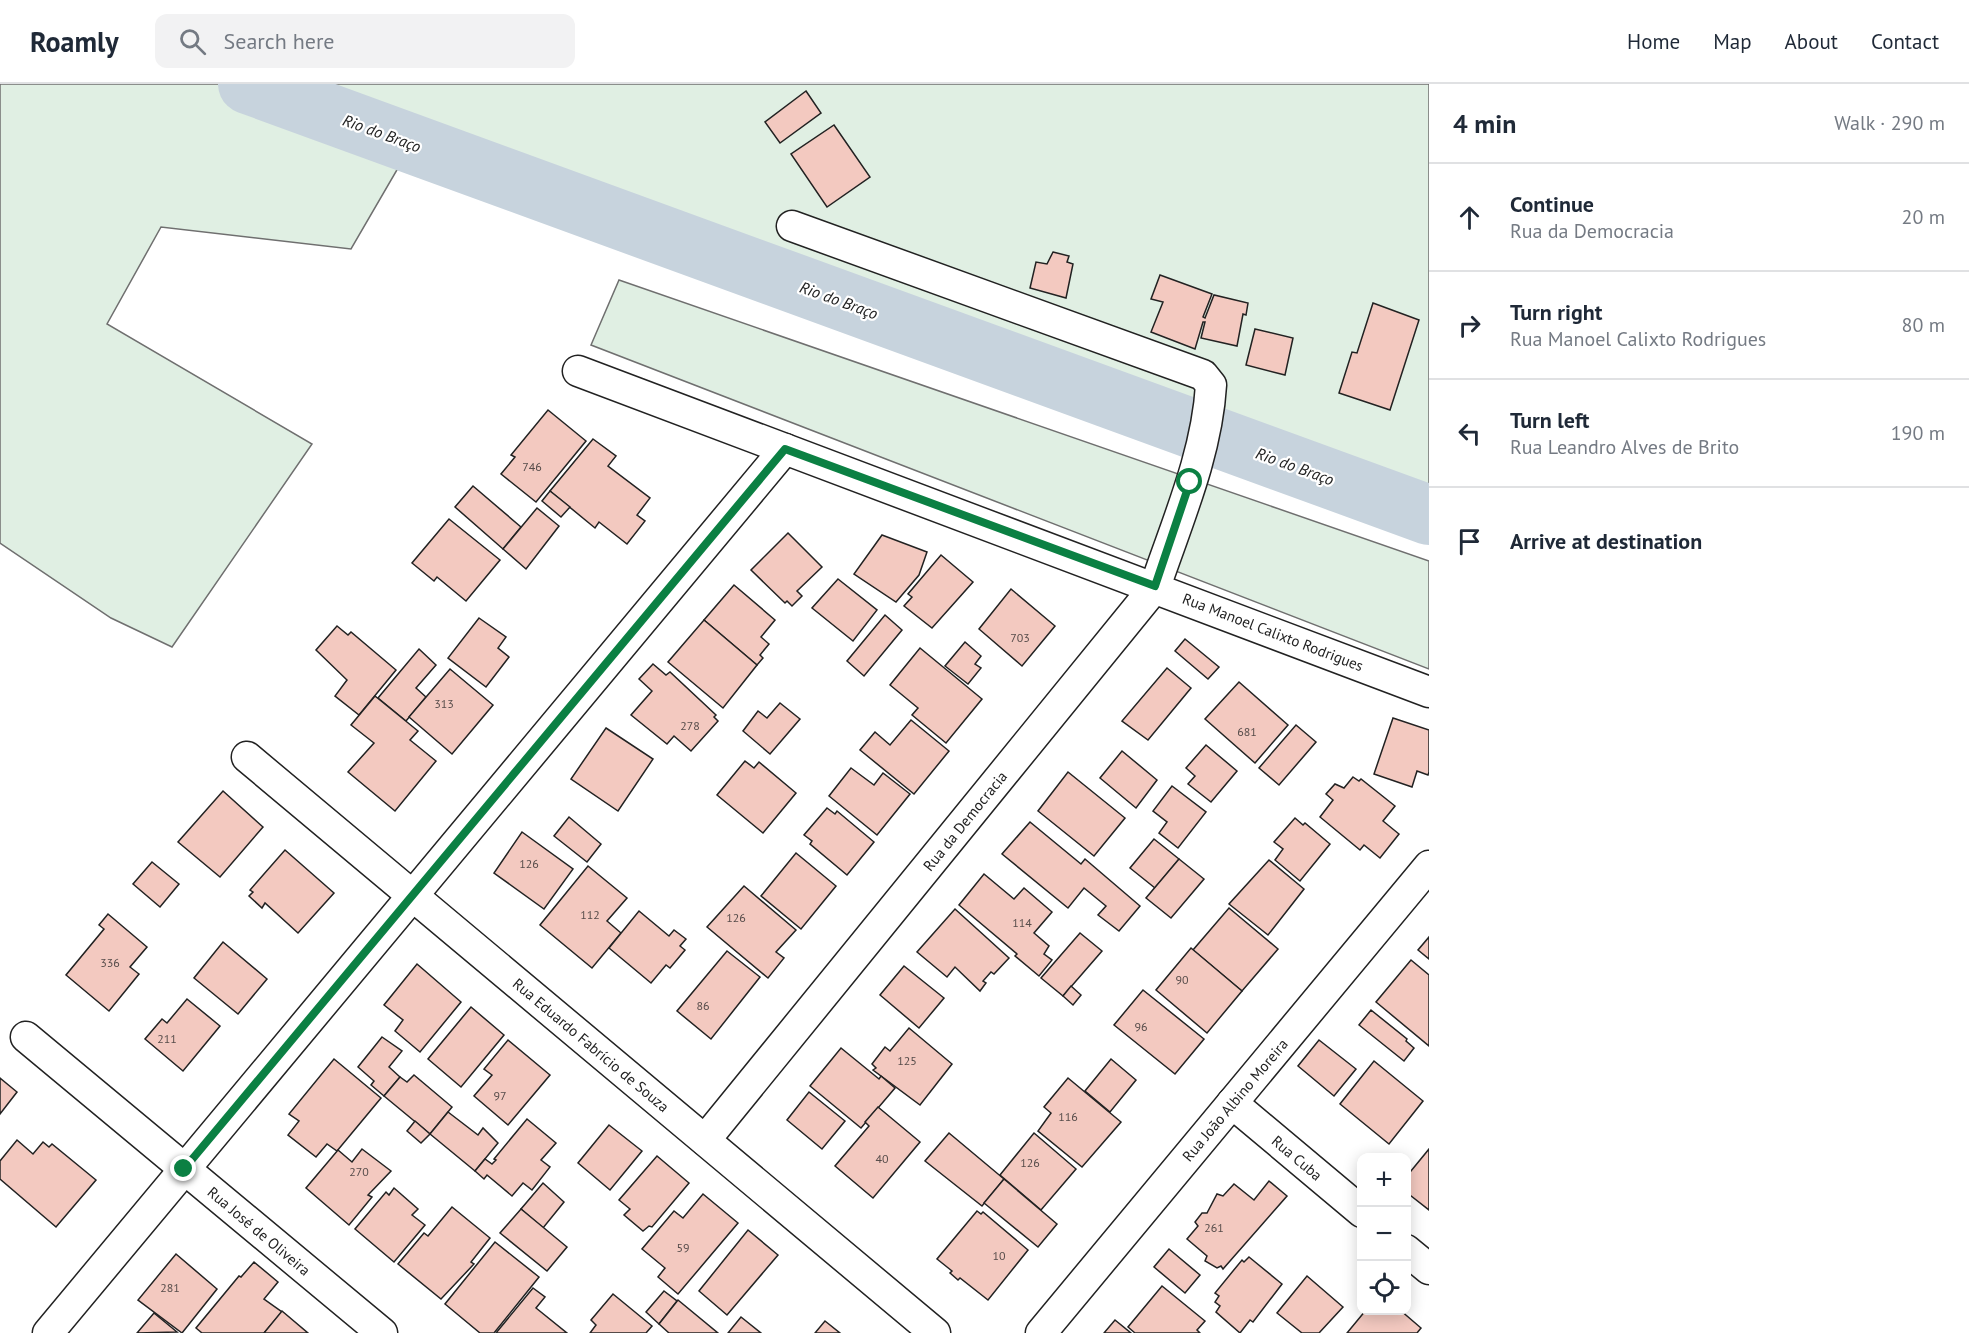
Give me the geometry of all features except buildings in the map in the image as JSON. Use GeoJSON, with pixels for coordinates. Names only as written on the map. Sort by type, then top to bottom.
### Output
{"type":"FeatureCollection","features":[{"type":"Feature","properties":{"kind":"street","name":"Rua da Democracia"},"geometry":{"type":"LineString","coordinates":[[705,1140],[1155,586],[1190,482],[1210,405],[1211,385],[1203,375],[792,226]]}},
{"type":"Feature","properties":{"kind":"street","name":"Rua Manoel Calixto Rodrigues"},"geometry":{"type":"LineString","coordinates":[[578,371],[1155,586],[1429,692]]}},
{"type":"Feature","properties":{"kind":"street"},"geometry":{"type":"LineString","coordinates":[[48,1333],[785,449]]}},
{"type":"Feature","properties":{"kind":"street","name":"Rua Eduardo Fabrício de Souza"},"geometry":{"type":"LineString","coordinates":[[247,758],[935,1333]]}},
{"type":"Feature","properties":{"kind":"street","name":"Rua João Albino Moreira"},"geometry":{"type":"LineString","coordinates":[[1041,1333],[1429,866]]}},
{"type":"Feature","properties":{"kind":"street","name":"Rua José de Oliveira"},"geometry":{"type":"LineString","coordinates":[[26,1037],[382,1333]]}},
{"type":"Feature","properties":{"kind":"street","name":"Rua Cuba"},"geometry":{"type":"LineString","coordinates":[[1232,1104],[1357,1208]]}},
{"type":"Feature","properties":{"kind":"street"},"geometry":{"type":"LineString","coordinates":[[1411,1253],[1429,1269]]}},
{"type":"Feature","properties":{"kind":"green space"},"geometry":{"type":"Polygon","coordinates":[[[0,84],[1429,84],[1429,535],[694,268],[405,156],[351,249],[161,227],[107,324],[312,444],[172,647],[111,618],[0,543],[0,84]]]}},
{"type":"Feature","properties":{"kind":"green space"},"geometry":{"type":"Polygon","coordinates":[[[619,280],[1429,561],[1429,669],[591,345],[619,280]]]}},
{"type":"Feature","properties":{"kind":"waterway","name":"Rio do Braço"},"geometry":{"type":"LineString","coordinates":[[248,84],[1429,515]]}},
{"type":"Feature","properties":{"kind":"route"},"geometry":{"type":"LineString","coordinates":[[184,1169],[785,449],[1155,586],[1190,482]]}}]}
